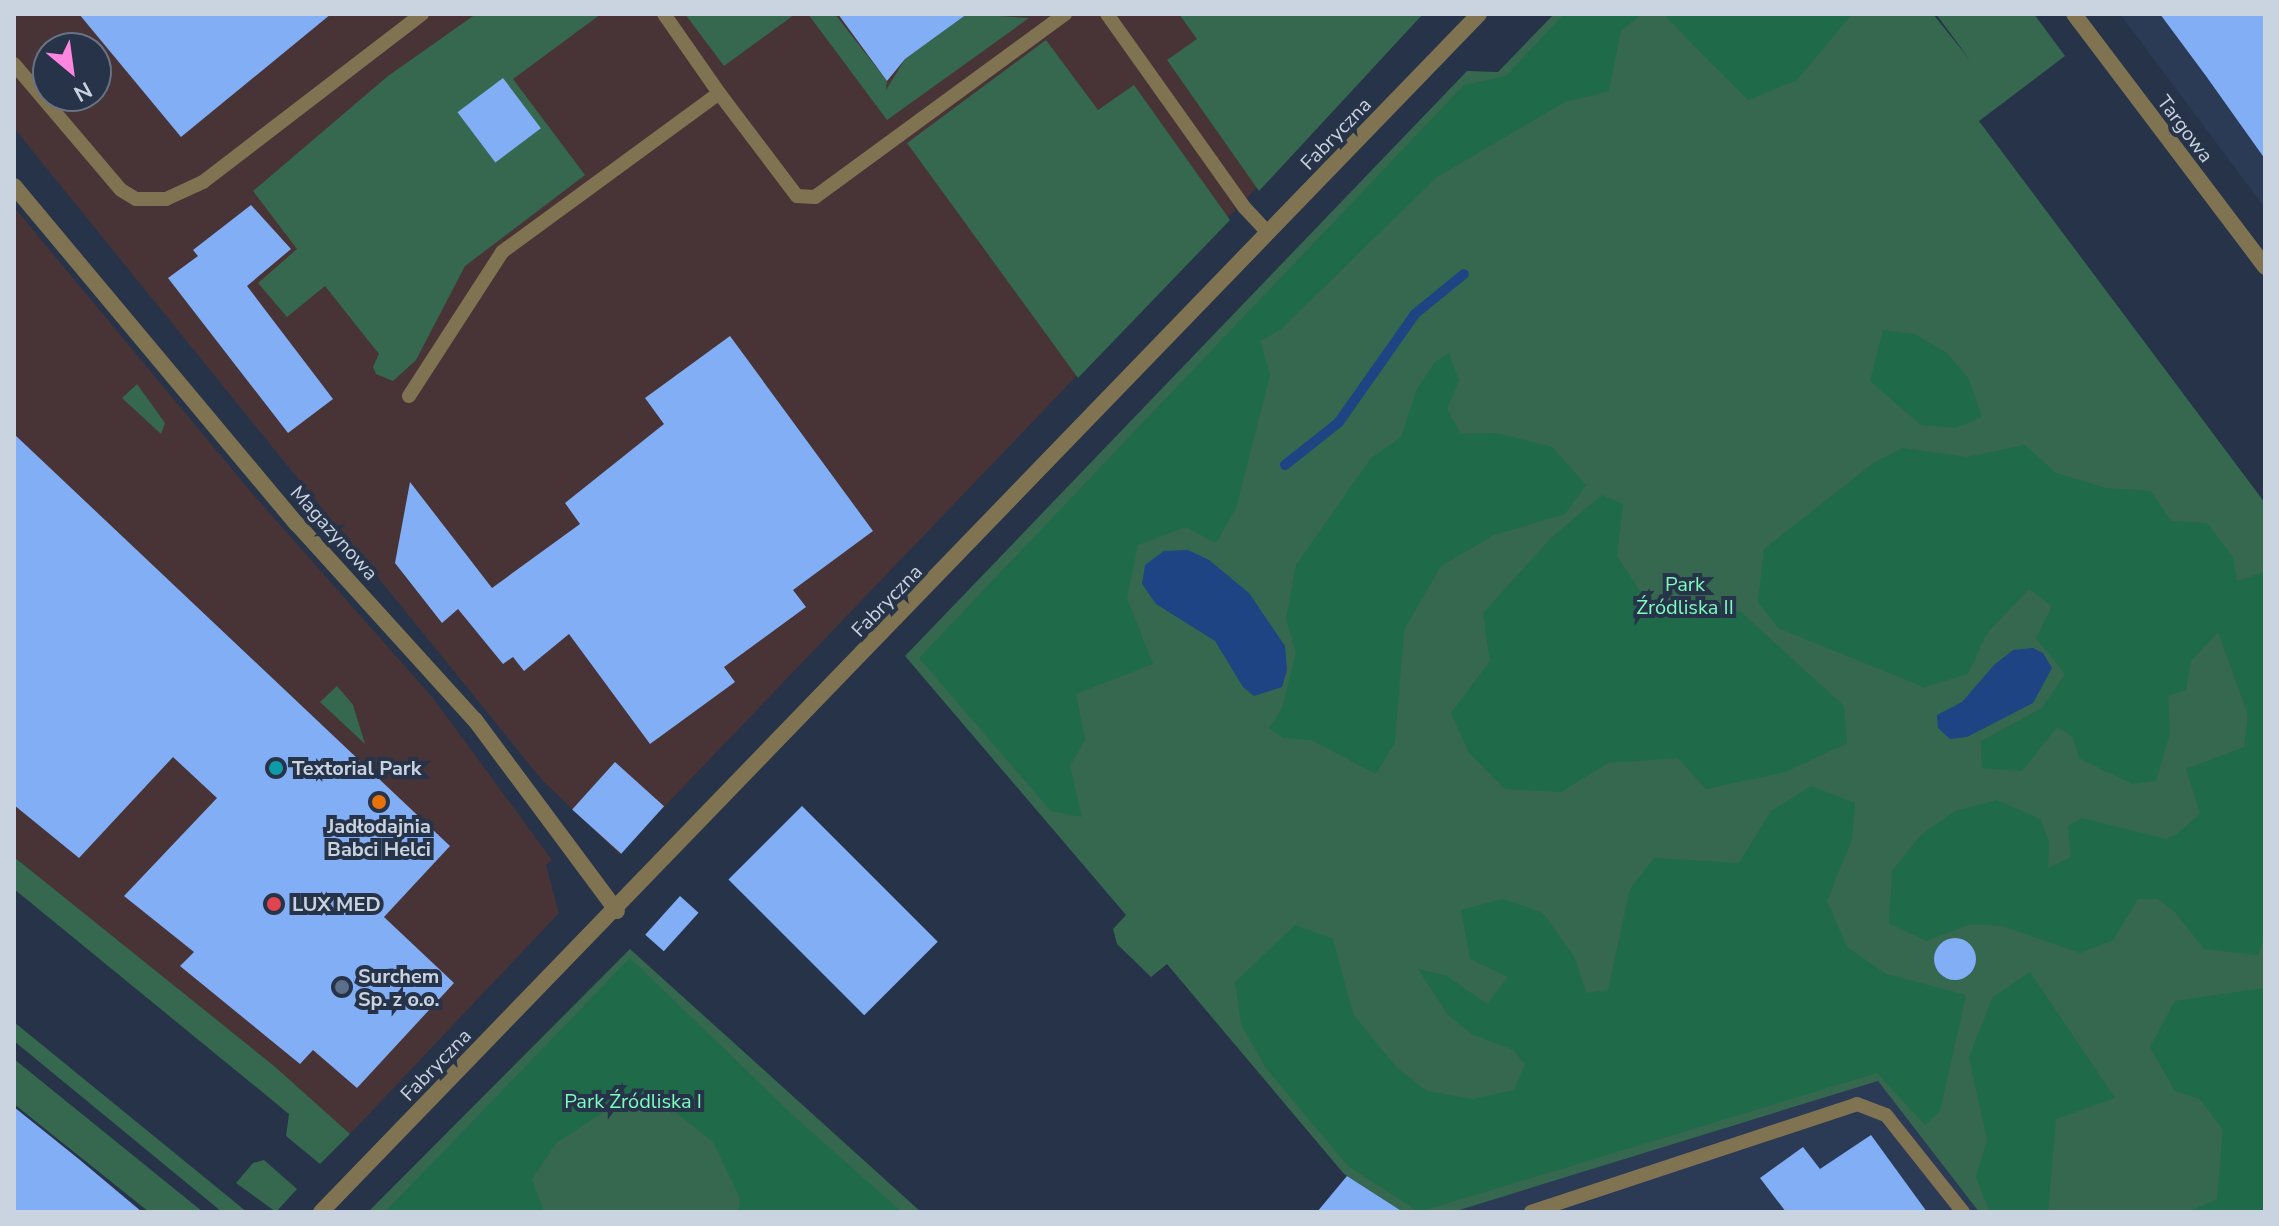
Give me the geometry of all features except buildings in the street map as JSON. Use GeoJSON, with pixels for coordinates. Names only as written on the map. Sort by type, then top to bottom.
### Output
{"type":"FeatureCollection","features":[{"type":"Feature","properties":{"kind":"street","name":"Fabryczna"},"geometry":{"type":"LineString","coordinates":[[321,1212],[617,911],[1479,14]]}},
{"type":"Feature","properties":{"kind":"street","name":"Targowa"},"geometry":{"type":"LineString","coordinates":[[2074,14],[2265,267]]}},
{"type":"Feature","properties":{"kind":"street","name":"Magazynowa"},"geometry":{"type":"LineString","coordinates":[[14,186],[297,524],[475,720],[617,911]]}},
{"type":"Feature","properties":{"kind":"lane"},"geometry":{"type":"LineString","coordinates":[[14,64],[121,190],[136,199],[166,199],[203,182],[422,14]]}},
{"type":"Feature","properties":{"kind":"lane"},"geometry":{"type":"LineString","coordinates":[[664,14],[797,196],[805,199],[1065,14]]}},
{"type":"Feature","properties":{"kind":"lane"},"geometry":{"type":"LineString","coordinates":[[1107,14],[1244,207],[1268,233]]}},
{"type":"Feature","properties":{"kind":"lane"},"geometry":{"type":"LineString","coordinates":[[409,396],[502,252],[719,93]]}},
{"type":"Feature","properties":{"kind":"lane"},"geometry":{"type":"LineString","coordinates":[[1531,1212],[1857,1104],[1886,1115],[1963,1212]]}},
{"type":"Feature","properties":{"kind":"shaded area"},"geometry":{"type":"Polygon","coordinates":[[[14,14],[1423,14],[619,854],[542,780],[14,128],[14,14]]]}},
{"type":"Feature","properties":{"kind":"shaded area"},"geometry":{"type":"Polygon","coordinates":[[[2120,14],[2265,14],[2265,208],[2120,14]]]}},
{"type":"Feature","properties":{"kind":"shaded area","name":"Textorial Park"},"geometry":{"type":"Polygon","coordinates":[[[14,207],[251,492],[433,698],[552,860],[546,865],[559,913],[350,1134],[14,857],[14,207]]]}},
{"type":"Feature","properties":{"kind":"shaded area"},"geometry":{"type":"Polygon","coordinates":[[[1878,1081],[1979,1212],[1453,1212],[1878,1081]]]}},
{"type":"Feature","properties":{"kind":"green space"},"geometry":{"type":"Polygon","coordinates":[[[476,14],[601,14],[513,79],[585,175],[465,266],[416,360],[393,381],[376,374],[373,367],[379,354],[325,286],[287,317],[258,283],[297,249],[253,191],[388,76],[476,14]]]}},
{"type":"Feature","properties":{"kind":"green space"},"geometry":{"type":"Polygon","coordinates":[[[685,14],[794,14],[794,15],[724,66],[685,14]]]}},
{"type":"Feature","properties":{"kind":"green space"},"geometry":{"type":"Polygon","coordinates":[[[808,14],[835,14],[887,81],[886,90],[905,59],[967,14],[1029,18],[887,120],[808,14]]]}},
{"type":"Feature","properties":{"kind":"green space"},"geometry":{"type":"Polygon","coordinates":[[[1179,14],[1423,14],[1259,191],[1167,60],[1197,39],[1179,14]]]}},
{"type":"Feature","properties":{"kind":"green space","name":"Park Źródliska II"},"geometry":{"type":"Polygon","coordinates":[[[1554,14],[1933,14],[1970,60],[1936,14],[2034,14],[2065,56],[1979,121],[2265,503],[2265,1212],[1979,1212],[1878,1081],[1453,1212],[1403,1212],[1344,1174],[1167,964],[1151,977],[1117,944],[1113,929],[1126,915],[905,656],[1467,71],[1498,72],[1554,14]]]}},
{"type":"Feature","properties":{"kind":"green space"},"geometry":{"type":"Polygon","coordinates":[[[1564,14],[1642,14],[1621,31],[1609,91],[1565,102],[1437,177],[1280,330],[1260,341],[1270,375],[1236,508],[1216,543],[1186,527],[1138,545],[1127,598],[1153,664],[1076,694],[1085,740],[1070,766],[1082,817],[1051,811],[919,658],[1464,85],[1506,76],[1564,14]]]}},
{"type":"Feature","properties":{"kind":"green space"},"geometry":{"type":"Polygon","coordinates":[[[1663,14],[1852,14],[1797,80],[1748,100],[1663,14]]]}},
{"type":"Feature","properties":{"kind":"green space"},"geometry":{"type":"Polygon","coordinates":[[[1046,40],[1098,110],[1134,85],[1230,220],[1078,378],[907,143],[1046,40]]]}},
{"type":"Feature","properties":{"kind":"green space"},"geometry":{"type":"Polygon","coordinates":[[[1883,330],[1914,334],[1947,353],[1968,378],[1982,417],[1955,428],[1921,425],[1870,381],[1883,330]]]}},
{"type":"Feature","properties":{"kind":"green space"},"geometry":{"type":"Polygon","coordinates":[[[1449,353],[1459,381],[1447,409],[1461,434],[1496,433],[1552,447],[1586,485],[1565,514],[1494,535],[1441,566],[1404,630],[1395,742],[1376,774],[1311,740],[1283,738],[1269,728],[1282,708],[1296,653],[1286,619],[1296,565],[1371,458],[1401,437],[1417,389],[1435,362],[1449,353]]]}},
{"type":"Feature","properties":{"kind":"green space"},"geometry":{"type":"Polygon","coordinates":[[[137,384],[165,423],[161,434],[122,398],[137,384]]]}},
{"type":"Feature","properties":{"kind":"green space"},"geometry":{"type":"Polygon","coordinates":[[[2025,445],[2056,473],[2106,488],[2151,491],[2171,521],[2207,523],[2233,557],[2237,581],[2265,572],[2265,936],[2258,955],[2204,949],[2174,911],[2157,899],[2138,899],[2113,940],[2080,953],[2002,926],[1971,924],[1926,941],[1889,923],[1892,871],[1921,835],[1955,811],[1997,800],[2040,819],[2049,841],[2048,868],[2071,857],[2068,826],[2082,818],[2166,839],[2177,834],[2200,814],[2186,769],[2244,747],[2248,715],[2218,632],[2191,661],[2186,690],[2168,696],[2170,733],[2156,781],[2132,784],[2079,758],[2073,737],[2057,727],[2022,771],[1982,768],[1981,741],[2042,708],[2065,674],[2036,638],[2052,606],[2029,589],[1987,633],[1968,674],[1924,687],[1778,628],[1758,602],[1764,549],[1872,464],[1902,448],[1967,457],[2025,445]]]}},
{"type":"Feature","properties":{"kind":"green space"},"geometry":{"type":"Polygon","coordinates":[[[1602,495],[1623,504],[1617,556],[1653,611],[1694,604],[1741,612],[1844,706],[1847,743],[1786,772],[1706,789],[1678,758],[1608,763],[1561,792],[1505,789],[1469,753],[1451,713],[1490,661],[1483,613],[1552,537],[1602,495]]]}},
{"type":"Feature","properties":{"kind":"green space"},"geometry":{"type":"Polygon","coordinates":[[[337,686],[353,705],[365,744],[320,702],[337,686]]]}},
{"type":"Feature","properties":{"kind":"green space"},"geometry":{"type":"Polygon","coordinates":[[[1811,786],[1855,803],[1852,839],[1827,901],[1847,947],[1886,974],[1966,995],[1940,1111],[1925,1125],[1877,1073],[1419,1212],[1348,1166],[1265,1067],[1241,1024],[1235,982],[1295,925],[1333,939],[1353,1014],[1397,1068],[1427,1091],[1472,1099],[1514,1090],[1525,1064],[1513,1050],[1472,1034],[1448,1015],[1418,969],[1447,976],[1487,1004],[1508,977],[1470,959],[1461,910],[1503,899],[1543,913],[1575,958],[1586,993],[1608,990],[1630,889],[1654,858],[1739,863],[1771,811],[1811,786]]]}},
{"type":"Feature","properties":{"kind":"green space"},"geometry":{"type":"Polygon","coordinates":[[[14,857],[274,1066],[350,1134],[320,1164],[286,1136],[289,1114],[14,889],[14,857]]]}},
{"type":"Feature","properties":{"kind":"green space","name":"Park Źródliska I"},"geometry":{"type":"Polygon","coordinates":[[[630,949],[921,1212],[368,1212],[630,949]]]}},
{"type":"Feature","properties":{"kind":"green space","name":"Park Źródliska I"},"geometry":{"type":"Polygon","coordinates":[[[630,958],[797,1119],[902,1212],[738,1212],[740,1198],[713,1142],[663,1102],[618,1103],[556,1143],[532,1179],[544,1212],[385,1212],[630,958]]]}},
{"type":"Feature","properties":{"kind":"green space"},"geometry":{"type":"Polygon","coordinates":[[[2030,972],[2115,1098],[2056,1119],[2048,1212],[1990,1212],[1976,1177],[1987,1140],[1969,1057],[1993,997],[2030,972]]]}},
{"type":"Feature","properties":{"kind":"green space"},"geometry":{"type":"Polygon","coordinates":[[[2265,988],[2265,1212],[2188,1212],[2217,1199],[2223,1130],[2200,1099],[2175,1091],[2150,1047],[2175,1001],[2265,988]]]}},
{"type":"Feature","properties":{"kind":"green space"},"geometry":{"type":"Polygon","coordinates":[[[14,1022],[247,1212],[222,1212],[14,1041],[14,1022]]]}},
{"type":"Feature","properties":{"kind":"green space"},"geometry":{"type":"Polygon","coordinates":[[[14,1059],[203,1212],[149,1212],[14,1104],[14,1059]]]}},
{"type":"Feature","properties":{"kind":"green space"},"geometry":{"type":"Polygon","coordinates":[[[264,1160],[297,1189],[276,1212],[236,1183],[253,1163],[264,1160]]]}},
{"type":"Feature","properties":{"kind":"water"},"geometry":{"type":"Polygon","coordinates":[[[1188,550],[1209,560],[1249,593],[1285,646],[1287,670],[1282,687],[1254,696],[1243,687],[1215,641],[1156,604],[1142,584],[1145,565],[1164,551],[1188,550]]]}},
{"type":"Feature","properties":{"kind":"water"},"geometry":{"type":"Polygon","coordinates":[[[2033,648],[2043,653],[2052,668],[2033,703],[1967,737],[1950,739],[1938,728],[1937,715],[1962,702],[1994,665],[2013,650],[2033,648]]]}},
{"type":"Feature","properties":{"kind":"waterway"},"geometry":{"type":"LineString","coordinates":[[1285,465],[1339,422],[1415,314],[1464,274]]}},
{"type":"Feature","properties":{"kind":"place","name":"Textorial Park"},"geometry":{"type":"Point","coordinates":[276,768]}},
{"type":"Feature","properties":{"kind":"place","name":"Jadłodajnia Babci Helci"},"geometry":{"type":"Point","coordinates":[379,802]}},
{"type":"Feature","properties":{"kind":"place","name":"LUX MED"},"geometry":{"type":"Point","coordinates":[274,904]}},
{"type":"Feature","properties":{"kind":"place","name":"Surchem Sp. z o.o."},"geometry":{"type":"Point","coordinates":[342,987]}}]}
